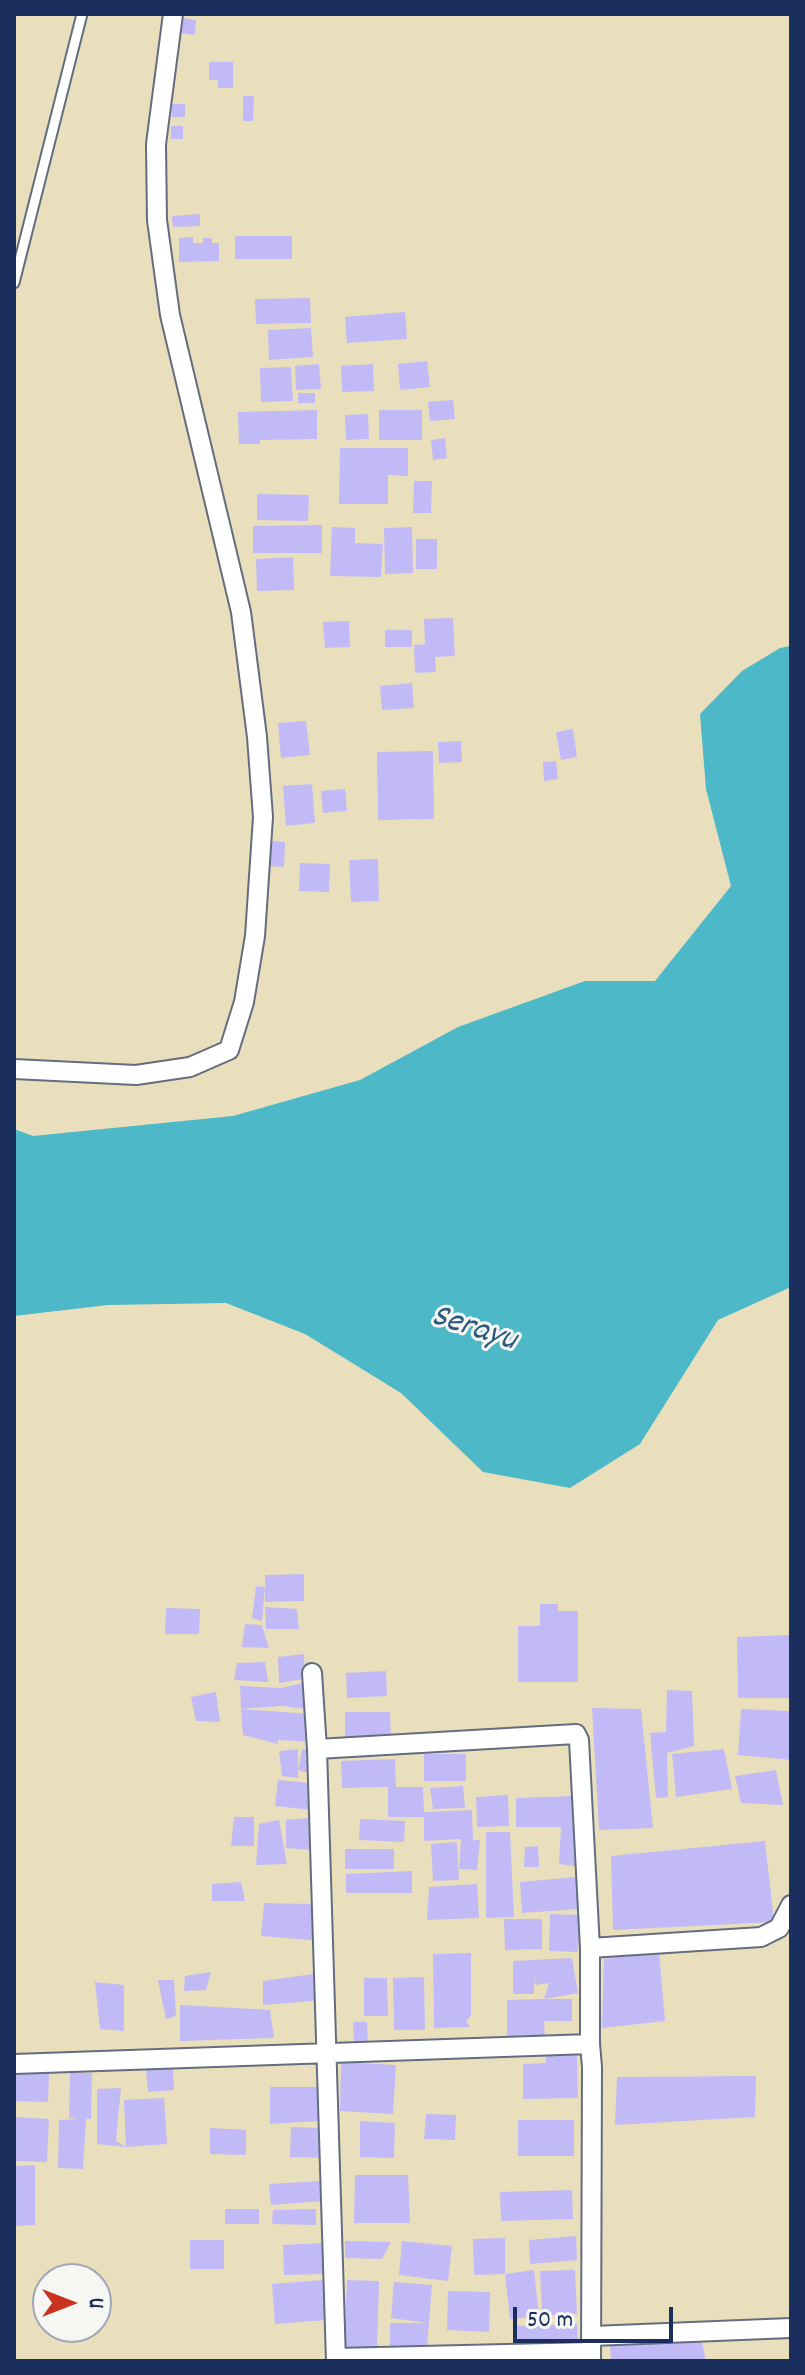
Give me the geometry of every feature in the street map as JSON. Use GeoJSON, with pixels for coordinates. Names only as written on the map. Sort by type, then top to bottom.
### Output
{"type":"FeatureCollection","features":[{"type":"Feature","properties":{"kind":"street"},"geometry":{"type":"LineString","coordinates":[[14,1069],[136,1075],[190,1067],[229,1050],[244,1002],[255,936],[263,817],[257,737],[241,612],[170,315],[157,220],[156,144],[173,14]]}},
{"type":"Feature","properties":{"kind":"street"},"geometry":{"type":"LineString","coordinates":[[312,1673],[336,2360],[591,2350],[791,2328]]}},
{"type":"Feature","properties":{"kind":"street"},"geometry":{"type":"LineString","coordinates":[[317,1749],[569,1732],[576,1734],[579,1740],[590,1948],[591,2350]]}},
{"type":"Feature","properties":{"kind":"street"},"geometry":{"type":"LineString","coordinates":[[590,1948],[761,1937],[779,1928],[791,1905]]}},
{"type":"Feature","properties":{"kind":"street"},"geometry":{"type":"LineString","coordinates":[[14,2064],[590,2044]]}},
{"type":"Feature","properties":{"kind":"lane"},"geometry":{"type":"LineString","coordinates":[[14,283],[82,14]]}},
{"type":"Feature","properties":{"kind":"water","name":"Serayu"},"geometry":{"type":"Polygon","coordinates":[[[791,646],[791,1287],[718,1320],[640,1444],[570,1488],[483,1472],[401,1393],[305,1334],[226,1303],[108,1305],[14,1316],[14,1129],[33,1136],[233,1116],[360,1080],[458,1027],[585,981],[655,981],[731,886],[706,789],[700,714],[742,671],[780,648],[791,646]]]}},
{"type":"Feature","properties":{"kind":"building"},"geometry":{"type":"Polygon","coordinates":[[[182,18],[196,20],[195,35],[180,33],[182,18]]]}},
{"type":"Feature","properties":{"kind":"building"},"geometry":{"type":"Polygon","coordinates":[[[209,62],[233,62],[233,88],[218,88],[218,80],[209,80],[209,62]]]}},
{"type":"Feature","properties":{"kind":"building"},"geometry":{"type":"Polygon","coordinates":[[[243,96],[254,96],[253,121],[243,121],[243,96]]]}},
{"type":"Feature","properties":{"kind":"building"},"geometry":{"type":"Polygon","coordinates":[[[172,104],[185,104],[185,117],[172,117],[172,104]]]}},
{"type":"Feature","properties":{"kind":"building"},"geometry":{"type":"Polygon","coordinates":[[[171,126],[183,126],[183,139],[171,139],[171,126]]]}},
{"type":"Feature","properties":{"kind":"building"},"geometry":{"type":"Polygon","coordinates":[[[200,214],[200,226],[173,227],[172,216],[200,214]]]}},
{"type":"Feature","properties":{"kind":"building"},"geometry":{"type":"Polygon","coordinates":[[[235,236],[292,236],[292,259],[235,259],[235,236]]]}},
{"type":"Feature","properties":{"kind":"building"},"geometry":{"type":"Polygon","coordinates":[[[193,237],[193,243],[203,243],[203,238],[212,238],[212,243],[219,243],[219,261],[179,262],[179,238],[193,237]]]}},
{"type":"Feature","properties":{"kind":"building"},"geometry":{"type":"Polygon","coordinates":[[[310,298],[311,323],[256,324],[255,299],[310,298]]]}},
{"type":"Feature","properties":{"kind":"building"},"geometry":{"type":"Polygon","coordinates":[[[405,312],[407,339],[347,343],[345,317],[405,312]]]}},
{"type":"Feature","properties":{"kind":"building"},"geometry":{"type":"Polygon","coordinates":[[[311,328],[313,357],[269,360],[268,330],[311,328]]]}},
{"type":"Feature","properties":{"kind":"building"},"geometry":{"type":"Polygon","coordinates":[[[427,361],[430,387],[400,390],[398,364],[427,361]]]}},
{"type":"Feature","properties":{"kind":"building"},"geometry":{"type":"Polygon","coordinates":[[[319,364],[321,389],[296,390],[295,366],[319,364]]]}},
{"type":"Feature","properties":{"kind":"building"},"geometry":{"type":"Polygon","coordinates":[[[373,364],[374,391],[342,392],[341,366],[373,364]]]}},
{"type":"Feature","properties":{"kind":"building"},"geometry":{"type":"Polygon","coordinates":[[[291,367],[293,401],[261,402],[260,368],[291,367]]]}},
{"type":"Feature","properties":{"kind":"building"},"geometry":{"type":"Polygon","coordinates":[[[298,393],[315,393],[315,403],[298,403],[298,393]]]}},
{"type":"Feature","properties":{"kind":"building"},"geometry":{"type":"Polygon","coordinates":[[[453,400],[455,419],[430,421],[428,402],[453,400]]]}},
{"type":"Feature","properties":{"kind":"building"},"geometry":{"type":"Polygon","coordinates":[[[317,410],[317,439],[260,440],[260,444],[239,444],[238,412],[317,410]]]}},
{"type":"Feature","properties":{"kind":"building"},"geometry":{"type":"Polygon","coordinates":[[[379,410],[422,410],[422,440],[379,440],[379,410]]]}},
{"type":"Feature","properties":{"kind":"building"},"geometry":{"type":"Polygon","coordinates":[[[368,414],[369,439],[346,440],[345,415],[368,414]]]}},
{"type":"Feature","properties":{"kind":"building"},"geometry":{"type":"Polygon","coordinates":[[[445,438],[447,458],[433,460],[431,440],[445,438]]]}},
{"type":"Feature","properties":{"kind":"building"},"geometry":{"type":"Polygon","coordinates":[[[340,448],[408,448],[408,476],[388,475],[388,504],[339,504],[340,448]]]}},
{"type":"Feature","properties":{"kind":"building"},"geometry":{"type":"Polygon","coordinates":[[[414,481],[432,481],[431,513],[413,513],[414,481]]]}},
{"type":"Feature","properties":{"kind":"building"},"geometry":{"type":"Polygon","coordinates":[[[257,494],[309,495],[308,521],[257,520],[257,494]]]}},
{"type":"Feature","properties":{"kind":"building"},"geometry":{"type":"Polygon","coordinates":[[[322,525],[322,553],[253,553],[253,526],[322,525]]]}},
{"type":"Feature","properties":{"kind":"building"},"geometry":{"type":"Polygon","coordinates":[[[332,527],[355,528],[355,543],[383,544],[381,577],[330,576],[332,527]]]}},
{"type":"Feature","properties":{"kind":"building"},"geometry":{"type":"Polygon","coordinates":[[[412,527],[413,573],[385,574],[384,528],[412,527]]]}},
{"type":"Feature","properties":{"kind":"building"},"geometry":{"type":"Polygon","coordinates":[[[416,539],[437,539],[437,569],[416,569],[416,539]]]}},
{"type":"Feature","properties":{"kind":"building"},"geometry":{"type":"Polygon","coordinates":[[[293,557],[294,590],[257,591],[256,559],[293,557]]]}},
{"type":"Feature","properties":{"kind":"building"},"geometry":{"type":"Polygon","coordinates":[[[453,618],[455,656],[435,657],[436,672],[415,673],[414,645],[425,644],[424,619],[453,618]]]}},
{"type":"Feature","properties":{"kind":"building"},"geometry":{"type":"Polygon","coordinates":[[[349,621],[350,647],[325,648],[323,622],[349,621]]]}},
{"type":"Feature","properties":{"kind":"building"},"geometry":{"type":"Polygon","coordinates":[[[385,630],[412,630],[412,647],[385,647],[385,630]]]}},
{"type":"Feature","properties":{"kind":"building"},"geometry":{"type":"Polygon","coordinates":[[[412,683],[414,708],[382,710],[380,686],[412,683]]]}},
{"type":"Feature","properties":{"kind":"building"},"geometry":{"type":"Polygon","coordinates":[[[306,721],[310,755],[281,758],[278,723],[306,721]]]}},
{"type":"Feature","properties":{"kind":"building"},"geometry":{"type":"Polygon","coordinates":[[[573,729],[577,757],[561,760],[556,732],[573,729]]]}},
{"type":"Feature","properties":{"kind":"building"},"geometry":{"type":"Polygon","coordinates":[[[461,741],[462,762],[439,763],[438,742],[461,741]]]}},
{"type":"Feature","properties":{"kind":"building"},"geometry":{"type":"Polygon","coordinates":[[[433,751],[434,819],[378,820],[377,752],[433,751]]]}},
{"type":"Feature","properties":{"kind":"building"},"geometry":{"type":"Polygon","coordinates":[[[556,761],[558,779],[544,781],[543,762],[556,761]]]}},
{"type":"Feature","properties":{"kind":"building"},"geometry":{"type":"Polygon","coordinates":[[[312,784],[315,823],[286,826],[283,786],[312,784]]]}},
{"type":"Feature","properties":{"kind":"building"},"geometry":{"type":"Polygon","coordinates":[[[345,789],[347,811],[323,813],[321,791],[345,789]]]}},
{"type":"Feature","properties":{"kind":"building"},"geometry":{"type":"Polygon","coordinates":[[[269,841],[285,842],[284,867],[268,866],[269,841]]]}},
{"type":"Feature","properties":{"kind":"building"},"geometry":{"type":"Polygon","coordinates":[[[378,859],[379,901],[351,902],[349,860],[378,859]]]}},
{"type":"Feature","properties":{"kind":"building"},"geometry":{"type":"Polygon","coordinates":[[[300,863],[330,864],[329,892],[299,891],[300,863]]]}},
{"type":"Feature","properties":{"kind":"building"},"geometry":{"type":"Polygon","coordinates":[[[304,1574],[304,1601],[265,1602],[265,1575],[304,1574]]]}},
{"type":"Feature","properties":{"kind":"building"},"geometry":{"type":"Polygon","coordinates":[[[256,1586],[265,1587],[262,1621],[252,1618],[256,1586]]]}},
{"type":"Feature","properties":{"kind":"building"},"geometry":{"type":"Polygon","coordinates":[[[540,1604],[558,1604],[558,1611],[578,1611],[578,1682],[518,1682],[518,1626],[540,1626],[540,1604]]]}},
{"type":"Feature","properties":{"kind":"building"},"geometry":{"type":"Polygon","coordinates":[[[265,1607],[297,1609],[299,1629],[266,1629],[265,1607]]]}},
{"type":"Feature","properties":{"kind":"building"},"geometry":{"type":"Polygon","coordinates":[[[166,1608],[200,1609],[199,1634],[165,1634],[166,1608]]]}},
{"type":"Feature","properties":{"kind":"building"},"geometry":{"type":"Polygon","coordinates":[[[245,1624],[262,1625],[269,1648],[242,1647],[245,1624]]]}},
{"type":"Feature","properties":{"kind":"building"},"geometry":{"type":"Polygon","coordinates":[[[791,1635],[791,1698],[738,1698],[737,1637],[791,1635]]]}},
{"type":"Feature","properties":{"kind":"building"},"geometry":{"type":"Polygon","coordinates":[[[304,1654],[305,1679],[279,1683],[278,1657],[304,1654]]]}},
{"type":"Feature","properties":{"kind":"building"},"geometry":{"type":"Polygon","coordinates":[[[265,1662],[268,1682],[234,1680],[237,1663],[265,1662]]]}},
{"type":"Feature","properties":{"kind":"building"},"geometry":{"type":"Polygon","coordinates":[[[386,1671],[387,1696],[347,1698],[346,1673],[386,1671]]]}},
{"type":"Feature","properties":{"kind":"building"},"geometry":{"type":"Polygon","coordinates":[[[308,1682],[314,1710],[282,1706],[241,1709],[240,1686],[281,1688],[308,1682]]]}},
{"type":"Feature","properties":{"kind":"building"},"geometry":{"type":"Polygon","coordinates":[[[667,1690],[692,1691],[694,1746],[667,1753],[668,1797],[656,1798],[650,1733],[666,1732],[667,1690]]]}},
{"type":"Feature","properties":{"kind":"building"},"geometry":{"type":"Polygon","coordinates":[[[216,1692],[220,1722],[196,1721],[191,1697],[216,1692]]]}},
{"type":"Feature","properties":{"kind":"building"},"geometry":{"type":"Polygon","coordinates":[[[592,1708],[641,1709],[653,1828],[599,1830],[592,1708]]]}},
{"type":"Feature","properties":{"kind":"building"},"geometry":{"type":"Polygon","coordinates":[[[241,1709],[309,1714],[316,1742],[278,1740],[278,1744],[243,1735],[241,1709]]]}},
{"type":"Feature","properties":{"kind":"building"},"geometry":{"type":"Polygon","coordinates":[[[741,1709],[789,1711],[791,1760],[738,1755],[741,1709]]]}},
{"type":"Feature","properties":{"kind":"building"},"geometry":{"type":"Polygon","coordinates":[[[345,1712],[390,1712],[391,1740],[345,1740],[345,1712]]]}},
{"type":"Feature","properties":{"kind":"building"},"geometry":{"type":"Polygon","coordinates":[[[298,1749],[298,1778],[282,1776],[279,1751],[298,1749]]]}},
{"type":"Feature","properties":{"kind":"building"},"geometry":{"type":"Polygon","coordinates":[[[302,1749],[311,1750],[318,1776],[298,1770],[302,1749]]]}},
{"type":"Feature","properties":{"kind":"building"},"geometry":{"type":"Polygon","coordinates":[[[724,1749],[732,1789],[676,1797],[672,1754],[724,1749]]]}},
{"type":"Feature","properties":{"kind":"building"},"geometry":{"type":"Polygon","coordinates":[[[424,1754],[466,1754],[466,1781],[424,1781],[424,1754]]]}},
{"type":"Feature","properties":{"kind":"building"},"geometry":{"type":"Polygon","coordinates":[[[395,1759],[396,1787],[423,1787],[424,1812],[472,1810],[473,1840],[480,1840],[477,1870],[459,1869],[461,1839],[424,1841],[424,1817],[388,1817],[388,1787],[342,1788],[341,1761],[395,1759]]]}},
{"type":"Feature","properties":{"kind":"building"},"geometry":{"type":"Polygon","coordinates":[[[776,1770],[783,1805],[741,1803],[735,1776],[776,1770]]]}},
{"type":"Feature","properties":{"kind":"building"},"geometry":{"type":"Polygon","coordinates":[[[278,1780],[309,1783],[312,1810],[275,1806],[278,1780]]]}},
{"type":"Feature","properties":{"kind":"building"},"geometry":{"type":"Polygon","coordinates":[[[463,1786],[465,1808],[433,1809],[430,1788],[463,1786]]]}},
{"type":"Feature","properties":{"kind":"building"},"geometry":{"type":"Polygon","coordinates":[[[508,1795],[509,1826],[477,1827],[476,1797],[508,1795]]]}},
{"type":"Feature","properties":{"kind":"building"},"geometry":{"type":"Polygon","coordinates":[[[573,1796],[575,1866],[559,1864],[561,1827],[516,1827],[516,1798],[573,1796]]]}},
{"type":"Feature","properties":{"kind":"building"},"geometry":{"type":"Polygon","coordinates":[[[234,1817],[254,1817],[254,1846],[231,1846],[234,1817]]]}},
{"type":"Feature","properties":{"kind":"building"},"geometry":{"type":"Polygon","coordinates":[[[308,1818],[312,1850],[286,1848],[286,1820],[308,1818]]]}},
{"type":"Feature","properties":{"kind":"building"},"geometry":{"type":"Polygon","coordinates":[[[360,1819],[405,1821],[404,1842],[359,1840],[360,1819]]]}},
{"type":"Feature","properties":{"kind":"building"},"geometry":{"type":"Polygon","coordinates":[[[279,1820],[287,1864],[256,1865],[259,1824],[279,1820]]]}},
{"type":"Feature","properties":{"kind":"building"},"geometry":{"type":"Polygon","coordinates":[[[486,1832],[510,1832],[514,1917],[486,1918],[486,1832]]]}},
{"type":"Feature","properties":{"kind":"building"},"geometry":{"type":"Polygon","coordinates":[[[765,1841],[774,1922],[613,1930],[611,1856],[765,1841]]]}},
{"type":"Feature","properties":{"kind":"building"},"geometry":{"type":"Polygon","coordinates":[[[457,1842],[459,1880],[433,1881],[431,1844],[457,1842]]]}},
{"type":"Feature","properties":{"kind":"building"},"geometry":{"type":"Polygon","coordinates":[[[538,1846],[539,1867],[524,1867],[525,1847],[538,1846]]]}},
{"type":"Feature","properties":{"kind":"building"},"geometry":{"type":"Polygon","coordinates":[[[345,1849],[394,1849],[394,1869],[345,1869],[345,1849]]]}},
{"type":"Feature","properties":{"kind":"building"},"geometry":{"type":"Polygon","coordinates":[[[412,1871],[412,1893],[346,1893],[346,1874],[412,1871]]]}},
{"type":"Feature","properties":{"kind":"building"},"geometry":{"type":"Polygon","coordinates":[[[577,1877],[580,1909],[522,1913],[520,1882],[577,1877]]]}},
{"type":"Feature","properties":{"kind":"building"},"geometry":{"type":"Polygon","coordinates":[[[241,1882],[245,1901],[212,1901],[212,1884],[241,1882]]]}},
{"type":"Feature","properties":{"kind":"building"},"geometry":{"type":"Polygon","coordinates":[[[477,1884],[479,1918],[427,1920],[429,1887],[477,1884]]]}},
{"type":"Feature","properties":{"kind":"building"},"geometry":{"type":"Polygon","coordinates":[[[264,1903],[311,1904],[323,1941],[261,1936],[264,1903]]]}},
{"type":"Feature","properties":{"kind":"building"},"geometry":{"type":"Polygon","coordinates":[[[550,1914],[580,1915],[578,1952],[549,1951],[550,1914]]]}},
{"type":"Feature","properties":{"kind":"building"},"geometry":{"type":"Polygon","coordinates":[[[504,1919],[542,1919],[542,1949],[505,1950],[504,1919]]]}},
{"type":"Feature","properties":{"kind":"building"},"geometry":{"type":"Polygon","coordinates":[[[659,1952],[665,2021],[602,2028],[604,1959],[659,1952]]]}},
{"type":"Feature","properties":{"kind":"building"},"geometry":{"type":"Polygon","coordinates":[[[471,1953],[471,2016],[466,2021],[470,2027],[434,2028],[433,1954],[471,1953]]]}},
{"type":"Feature","properties":{"kind":"building"},"geometry":{"type":"Polygon","coordinates":[[[572,1958],[578,1993],[544,1999],[549,1983],[535,1985],[534,1974],[534,1994],[513,1994],[513,1961],[572,1958]]]}},
{"type":"Feature","properties":{"kind":"building"},"geometry":{"type":"Polygon","coordinates":[[[211,1972],[206,1990],[184,1991],[185,1976],[211,1972]]]}},
{"type":"Feature","properties":{"kind":"building"},"geometry":{"type":"Polygon","coordinates":[[[313,1974],[314,2001],[263,2005],[263,1981],[313,1974]]]}},
{"type":"Feature","properties":{"kind":"building"},"geometry":{"type":"Polygon","coordinates":[[[424,1977],[425,2030],[394,2030],[393,1978],[424,1977]]]}},
{"type":"Feature","properties":{"kind":"building"},"geometry":{"type":"Polygon","coordinates":[[[364,1978],[387,1978],[388,2016],[364,2016],[364,1978]]]}},
{"type":"Feature","properties":{"kind":"building"},"geometry":{"type":"Polygon","coordinates":[[[158,1980],[174,1980],[176,2016],[166,2019],[158,1980]]]}},
{"type":"Feature","properties":{"kind":"building"},"geometry":{"type":"Polygon","coordinates":[[[95,1982],[124,1985],[124,2031],[100,2029],[95,1982]]]}},
{"type":"Feature","properties":{"kind":"building"},"geometry":{"type":"Polygon","coordinates":[[[572,1999],[572,2021],[544,2021],[545,2039],[507,2040],[507,2000],[572,1999]]]}},
{"type":"Feature","properties":{"kind":"building"},"geometry":{"type":"Polygon","coordinates":[[[180,2005],[270,2010],[274,2038],[180,2041],[180,2005]]]}},
{"type":"Feature","properties":{"kind":"building"},"geometry":{"type":"Polygon","coordinates":[[[353,2022],[367,2022],[368,2046],[354,2046],[353,2022]]]}},
{"type":"Feature","properties":{"kind":"building"},"geometry":{"type":"Polygon","coordinates":[[[546,2054],[577,2054],[578,2098],[523,2099],[523,2064],[546,2063],[546,2054]]]}},
{"type":"Feature","properties":{"kind":"building"},"geometry":{"type":"Polygon","coordinates":[[[341,2062],[396,2065],[393,2114],[340,2111],[341,2062]]]}},
{"type":"Feature","properties":{"kind":"building"},"geometry":{"type":"Polygon","coordinates":[[[173,2068],[174,2090],[148,2092],[146,2070],[173,2068]]]}},
{"type":"Feature","properties":{"kind":"building"},"geometry":{"type":"Polygon","coordinates":[[[14,2073],[49,2073],[48,2102],[14,2101],[14,2073]]]}},
{"type":"Feature","properties":{"kind":"building"},"geometry":{"type":"Polygon","coordinates":[[[70,2073],[92,2073],[91,2119],[86,2119],[83,2169],[58,2168],[59,2120],[78,2119],[69,2118],[70,2073]]]}},
{"type":"Feature","properties":{"kind":"building"},"geometry":{"type":"Polygon","coordinates":[[[756,2076],[755,2117],[615,2125],[617,2077],[756,2076]]]}},
{"type":"Feature","properties":{"kind":"building"},"geometry":{"type":"Polygon","coordinates":[[[270,2087],[320,2087],[321,2121],[270,2124],[270,2087]]]}},
{"type":"Feature","properties":{"kind":"building"},"geometry":{"type":"Polygon","coordinates":[[[121,2088],[116,2141],[126,2147],[97,2144],[97,2089],[121,2088]]]}},
{"type":"Feature","properties":{"kind":"building"},"geometry":{"type":"Polygon","coordinates":[[[164,2098],[167,2144],[126,2147],[124,2100],[164,2098]]]}},
{"type":"Feature","properties":{"kind":"building"},"geometry":{"type":"Polygon","coordinates":[[[426,2114],[456,2115],[455,2140],[424,2139],[426,2114]]]}},
{"type":"Feature","properties":{"kind":"building"},"geometry":{"type":"Polygon","coordinates":[[[14,2117],[49,2119],[47,2162],[14,2161],[14,2117]]]}},
{"type":"Feature","properties":{"kind":"building"},"geometry":{"type":"Polygon","coordinates":[[[518,2120],[574,2120],[574,2156],[518,2156],[518,2120]]]}},
{"type":"Feature","properties":{"kind":"building"},"geometry":{"type":"Polygon","coordinates":[[[360,2121],[395,2123],[394,2158],[360,2157],[360,2121]]]}},
{"type":"Feature","properties":{"kind":"building"},"geometry":{"type":"Polygon","coordinates":[[[291,2127],[322,2128],[322,2158],[290,2157],[291,2127]]]}},
{"type":"Feature","properties":{"kind":"building"},"geometry":{"type":"Polygon","coordinates":[[[210,2128],[246,2130],[246,2155],[210,2154],[210,2128]]]}},
{"type":"Feature","properties":{"kind":"building"},"geometry":{"type":"Polygon","coordinates":[[[35,2165],[35,2225],[14,2226],[14,2166],[35,2165]]]}},
{"type":"Feature","properties":{"kind":"building"},"geometry":{"type":"Polygon","coordinates":[[[355,2175],[408,2175],[410,2223],[354,2223],[355,2175]]]}},
{"type":"Feature","properties":{"kind":"building"},"geometry":{"type":"Polygon","coordinates":[[[322,2181],[324,2201],[271,2205],[269,2184],[322,2181]]]}},
{"type":"Feature","properties":{"kind":"building"},"geometry":{"type":"Polygon","coordinates":[[[572,2190],[573,2219],[501,2221],[500,2192],[572,2190]]]}},
{"type":"Feature","properties":{"kind":"building"},"geometry":{"type":"Polygon","coordinates":[[[225,2209],[259,2209],[259,2224],[225,2224],[225,2209]]]}},
{"type":"Feature","properties":{"kind":"building"},"geometry":{"type":"Polygon","coordinates":[[[316,2209],[316,2225],[272,2224],[273,2210],[316,2209]]]}},
{"type":"Feature","properties":{"kind":"building"},"geometry":{"type":"Polygon","coordinates":[[[576,2236],[577,2260],[530,2264],[529,2240],[576,2236]]]}},
{"type":"Feature","properties":{"kind":"building"},"geometry":{"type":"Polygon","coordinates":[[[505,2238],[505,2274],[474,2275],[473,2239],[505,2238]]]}},
{"type":"Feature","properties":{"kind":"building"},"geometry":{"type":"Polygon","coordinates":[[[190,2240],[224,2240],[224,2269],[190,2269],[190,2240]]]}},
{"type":"Feature","properties":{"kind":"building"},"geometry":{"type":"Polygon","coordinates":[[[345,2241],[391,2242],[382,2259],[345,2258],[345,2241]]]}},
{"type":"Feature","properties":{"kind":"building"},"geometry":{"type":"Polygon","coordinates":[[[402,2241],[452,2246],[448,2281],[399,2275],[402,2241]]]}},
{"type":"Feature","properties":{"kind":"building"},"geometry":{"type":"Polygon","coordinates":[[[324,2243],[325,2274],[284,2275],[283,2245],[324,2243]]]}},
{"type":"Feature","properties":{"kind":"building"},"geometry":{"type":"Polygon","coordinates":[[[534,2270],[539,2316],[510,2319],[505,2274],[534,2270]]]}},
{"type":"Feature","properties":{"kind":"building"},"geometry":{"type":"Polygon","coordinates":[[[575,2270],[577,2314],[542,2316],[540,2271],[575,2270]]]}},
{"type":"Feature","properties":{"kind":"building"},"geometry":{"type":"Polygon","coordinates":[[[323,2280],[327,2320],[275,2324],[272,2284],[323,2280]]]}},
{"type":"Feature","properties":{"kind":"building"},"geometry":{"type":"Polygon","coordinates":[[[347,2280],[379,2281],[377,2350],[344,2349],[347,2280]]]}},
{"type":"Feature","properties":{"kind":"building"},"geometry":{"type":"Polygon","coordinates":[[[394,2282],[432,2285],[427,2347],[390,2346],[390,2323],[427,2323],[391,2318],[394,2282]]]}},
{"type":"Feature","properties":{"kind":"building"},"geometry":{"type":"Polygon","coordinates":[[[448,2291],[490,2292],[489,2332],[447,2330],[448,2291]]]}},
{"type":"Feature","properties":{"kind":"building"},"geometry":{"type":"Polygon","coordinates":[[[577,2324],[578,2345],[518,2348],[517,2326],[577,2324]]]}},
{"type":"Feature","properties":{"kind":"building"},"geometry":{"type":"Polygon","coordinates":[[[701,2338],[706,2361],[611,2361],[610,2346],[701,2338]]]}}]}
